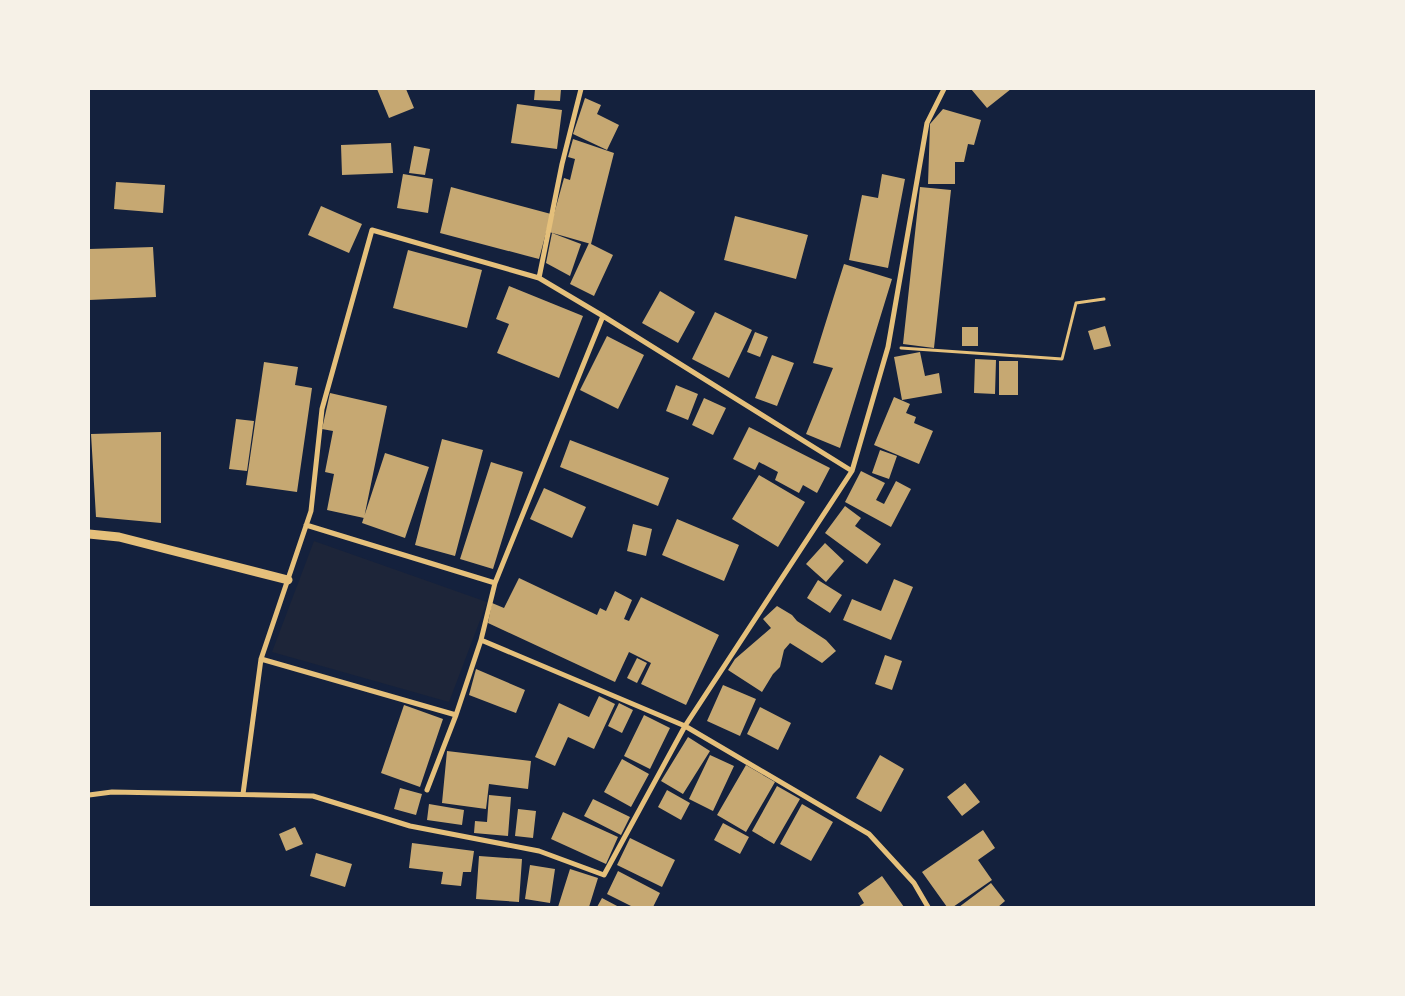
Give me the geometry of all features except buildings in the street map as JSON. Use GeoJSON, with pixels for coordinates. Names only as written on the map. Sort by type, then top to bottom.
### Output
{"type":"FeatureCollection","features":[{"type":"Feature","properties":{"kind":"street"},"geometry":{"type":"LineString","coordinates":[[539,278],[562,164],[581,89]]}},
{"type":"Feature","properties":{"kind":"street"},"geometry":{"type":"LineString","coordinates":[[89,795],[112,792],[313,796],[410,826],[539,851],[604,875],[685,726],[852,471],[888,347],[926,123],[944,89]]}},
{"type":"Feature","properties":{"kind":"street"},"geometry":{"type":"LineString","coordinates":[[243,794],[261,659],[311,511],[322,410],[372,230],[539,278],[852,471]]}},
{"type":"Feature","properties":{"kind":"street"},"geometry":{"type":"LineString","coordinates":[[427,790],[456,715],[481,640],[495,583],[603,316]]}},
{"type":"Feature","properties":{"kind":"street"},"geometry":{"type":"LineString","coordinates":[[306,525],[495,583]]}},
{"type":"Feature","properties":{"kind":"street"},"geometry":{"type":"LineString","coordinates":[[89,534],[119,537],[288,580]]}},
{"type":"Feature","properties":{"kind":"street"},"geometry":{"type":"LineString","coordinates":[[481,640],[685,726],[869,834],[914,883],[928,907]]}},
{"type":"Feature","properties":{"kind":"street"},"geometry":{"type":"LineString","coordinates":[[261,659],[456,715]]}},
{"type":"Feature","properties":{"kind":"path"},"geometry":{"type":"LineString","coordinates":[[888,347],[1062,359],[1076,303],[1104,299]]}},
{"type":"Feature","properties":{"kind":"shaded area"},"geometry":{"type":"Polygon","coordinates":[[[314,541],[487,602],[449,702],[272,652],[314,541]]]}}]}
